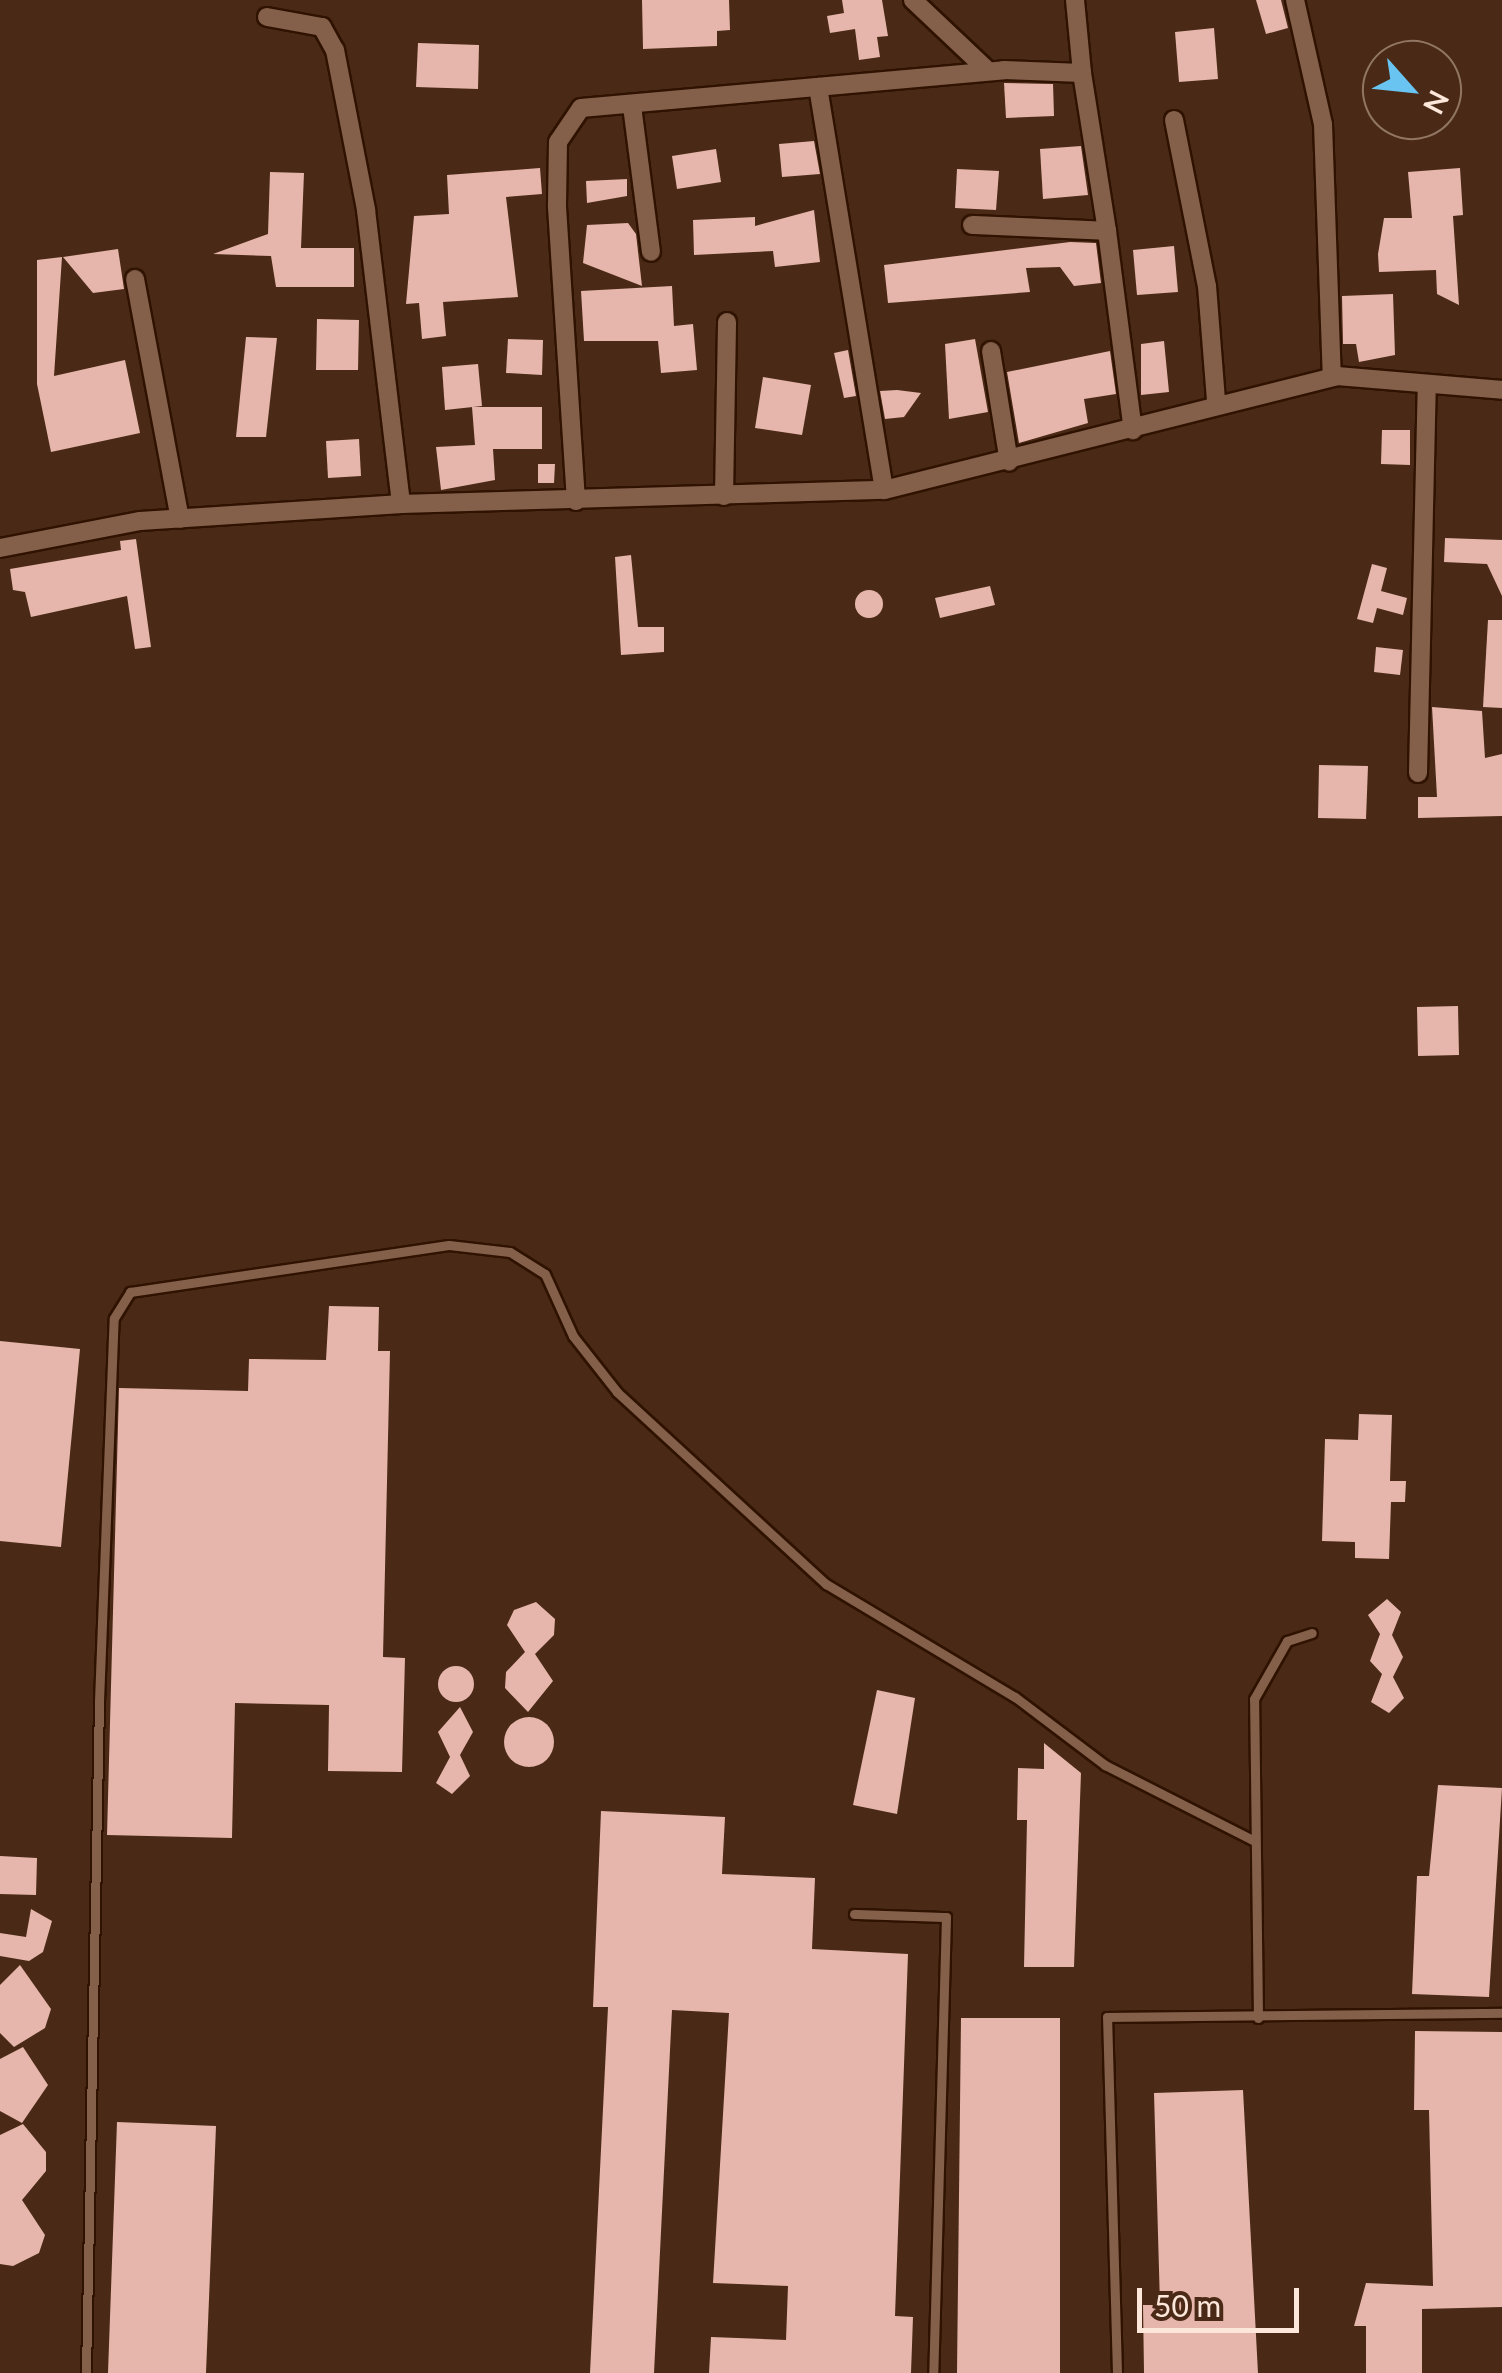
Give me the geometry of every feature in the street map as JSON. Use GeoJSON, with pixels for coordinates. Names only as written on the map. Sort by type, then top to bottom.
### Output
{"type":"FeatureCollection","features":[{"type":"Feature","properties":{"kind":"street"},"geometry":{"type":"LineString","coordinates":[[913,0],[988,71]]}},
{"type":"Feature","properties":{"kind":"street"},"geometry":{"type":"LineString","coordinates":[[1075,0],[1133,430]]}},
{"type":"Feature","properties":{"kind":"street"},"geometry":{"type":"LineString","coordinates":[[1295,0],[1322,124],[1332,377]]}},
{"type":"Feature","properties":{"kind":"street"},"geometry":{"type":"LineString","coordinates":[[267,18],[322,28],[335,50],[371,245],[401,504]]}},
{"type":"Feature","properties":{"kind":"street"},"geometry":{"type":"LineString","coordinates":[[576,501],[558,142],[580,108],[988,71],[1082,73]]}},
{"type":"Feature","properties":{"kind":"street"},"geometry":{"type":"LineString","coordinates":[[818,87],[884,490]]}},
{"type":"Feature","properties":{"kind":"street"},"geometry":{"type":"LineString","coordinates":[[632,106],[651,252]]}},
{"type":"Feature","properties":{"kind":"street"},"geometry":{"type":"LineString","coordinates":[[1174,120],[1207,286],[1216,401]]}},
{"type":"Feature","properties":{"kind":"street"},"geometry":{"type":"LineString","coordinates":[[972,226],[1107,230]]}},
{"type":"Feature","properties":{"kind":"street"},"geometry":{"type":"LineString","coordinates":[[135,279],[180,519]]}},
{"type":"Feature","properties":{"kind":"street"},"geometry":{"type":"LineString","coordinates":[[724,496],[727,322]]}},
{"type":"Feature","properties":{"kind":"street"},"geometry":{"type":"LineString","coordinates":[[991,352],[1009,462]]}},
{"type":"Feature","properties":{"kind":"street"},"geometry":{"type":"LineString","coordinates":[[0,548],[180,519],[401,504],[884,490],[1133,430],[1216,401],[1332,377],[1502,390]]}},
{"type":"Feature","properties":{"kind":"street"},"geometry":{"type":"LineString","coordinates":[[1418,773],[1427,387]]}},
{"type":"Feature","properties":{"kind":"lane"},"geometry":{"type":"LineString","coordinates":[[86,2373],[114,1318],[130,1292],[448,1244],[510,1252],[545,1274],[573,1336],[617,1392],[826,1584],[1015,1697],[1105,1765],[1253,1840]]}},
{"type":"Feature","properties":{"kind":"lane"},"geometry":{"type":"LineString","coordinates":[[1258,2018],[1254,1699],[1286,1641],[1312,1634]]}},
{"type":"Feature","properties":{"kind":"lane"},"geometry":{"type":"LineString","coordinates":[[854,1914],[946,1916],[933,2373]]}},
{"type":"Feature","properties":{"kind":"lane"},"geometry":{"type":"LineString","coordinates":[[1116,2373],[1106,2017],[1502,2013]]}},
{"type":"Feature","properties":{"kind":"building"},"geometry":{"type":"Polygon","coordinates":[[[642,0],[729,0],[730,30],[717,31],[717,46],[643,49],[642,0]]]}},
{"type":"Feature","properties":{"kind":"building"},"geometry":{"type":"Polygon","coordinates":[[[842,0],[882,0],[888,36],[877,37],[880,57],[859,60],[855,29],[830,33],[827,16],[844,13],[842,0]]]}},
{"type":"Feature","properties":{"kind":"building"},"geometry":{"type":"Polygon","coordinates":[[[1256,0],[1281,0],[1288,28],[1266,34],[1256,0]]]}},
{"type":"Feature","properties":{"kind":"building"},"geometry":{"type":"Polygon","coordinates":[[[1214,28],[1218,79],[1179,82],[1175,32],[1214,28]]]}},
{"type":"Feature","properties":{"kind":"building"},"geometry":{"type":"Polygon","coordinates":[[[418,43],[479,45],[478,89],[416,87],[418,43]]]}},
{"type":"Feature","properties":{"kind":"building"},"geometry":{"type":"Polygon","coordinates":[[[1004,83],[1053,84],[1054,116],[1006,118],[1004,83]]]}},
{"type":"Feature","properties":{"kind":"building"},"geometry":{"type":"Polygon","coordinates":[[[814,141],[820,174],[782,177],[779,144],[814,141]]]}},
{"type":"Feature","properties":{"kind":"building"},"geometry":{"type":"Polygon","coordinates":[[[1081,146],[1088,195],[1043,199],[1040,149],[1081,146]]]}},
{"type":"Feature","properties":{"kind":"building"},"geometry":{"type":"Polygon","coordinates":[[[716,149],[721,182],[677,189],[672,156],[716,149]]]}},
{"type":"Feature","properties":{"kind":"building"},"geometry":{"type":"Polygon","coordinates":[[[540,168],[542,194],[506,197],[518,297],[443,302],[446,336],[422,339],[419,303],[406,304],[414,216],[449,214],[447,175],[540,168]]]}},
{"type":"Feature","properties":{"kind":"building"},"geometry":{"type":"Polygon","coordinates":[[[1460,168],[1463,215],[1453,216],[1459,305],[1437,294],[1436,270],[1379,272],[1378,254],[1384,218],[1412,218],[1408,172],[1460,168]]]}},
{"type":"Feature","properties":{"kind":"building"},"geometry":{"type":"Polygon","coordinates":[[[957,169],[999,171],[996,210],[955,208],[957,169]]]}},
{"type":"Feature","properties":{"kind":"building"},"geometry":{"type":"Polygon","coordinates":[[[270,172],[304,173],[301,248],[354,248],[354,287],[276,287],[271,256],[213,254],[268,234],[270,172]]]}},
{"type":"Feature","properties":{"kind":"building"},"geometry":{"type":"Polygon","coordinates":[[[627,179],[627,196],[587,203],[586,181],[627,179]]]}},
{"type":"Feature","properties":{"kind":"building"},"geometry":{"type":"Polygon","coordinates":[[[814,210],[820,262],[775,267],[773,251],[694,255],[693,220],[755,217],[755,226],[814,210]]]}},
{"type":"Feature","properties":{"kind":"building"},"geometry":{"type":"Polygon","coordinates":[[[628,223],[636,234],[642,286],[583,263],[587,225],[628,223]]]}},
{"type":"Feature","properties":{"kind":"building"},"geometry":{"type":"Polygon","coordinates":[[[1070,242],[1096,243],[1101,283],[1074,286],[1060,267],[1026,268],[1030,292],[888,303],[884,265],[1070,242]]]}},
{"type":"Feature","properties":{"kind":"building"},"geometry":{"type":"Polygon","coordinates":[[[1174,246],[1178,292],[1137,295],[1133,250],[1174,246]]]}},
{"type":"Feature","properties":{"kind":"building"},"geometry":{"type":"Polygon","coordinates":[[[118,249],[124,289],[93,293],[63,257],[118,249]]]}},
{"type":"Feature","properties":{"kind":"building"},"geometry":{"type":"Polygon","coordinates":[[[62,257],[54,376],[125,360],[140,433],[51,452],[37,384],[37,260],[62,257]]]}},
{"type":"Feature","properties":{"kind":"building"},"geometry":{"type":"Polygon","coordinates":[[[672,286],[674,326],[693,324],[697,370],[661,373],[658,341],[584,341],[581,291],[672,286]]]}},
{"type":"Feature","properties":{"kind":"building"},"geometry":{"type":"Polygon","coordinates":[[[1393,294],[1395,355],[1359,362],[1356,344],[1343,344],[1342,296],[1393,294]]]}},
{"type":"Feature","properties":{"kind":"building"},"geometry":{"type":"Polygon","coordinates":[[[317,319],[359,320],[358,370],[316,370],[317,319]]]}},
{"type":"Feature","properties":{"kind":"building"},"geometry":{"type":"Polygon","coordinates":[[[246,337],[277,338],[266,437],[236,437],[246,337]]]}},
{"type":"Feature","properties":{"kind":"building"},"geometry":{"type":"Polygon","coordinates":[[[508,339],[543,340],[542,375],[506,373],[508,339]]]}},
{"type":"Feature","properties":{"kind":"building"},"geometry":{"type":"Polygon","coordinates":[[[975,339],[988,412],[949,419],[945,344],[975,339]]]}},
{"type":"Feature","properties":{"kind":"building"},"geometry":{"type":"Polygon","coordinates":[[[1164,341],[1169,392],[1141,395],[1141,344],[1164,341]]]}},
{"type":"Feature","properties":{"kind":"building"},"geometry":{"type":"Polygon","coordinates":[[[848,350],[856,396],[844,398],[834,353],[848,350]]]}},
{"type":"Feature","properties":{"kind":"building"},"geometry":{"type":"Polygon","coordinates":[[[1110,351],[1116,394],[1084,399],[1088,423],[1019,443],[1007,372],[1110,351]]]}},
{"type":"Feature","properties":{"kind":"building"},"geometry":{"type":"Polygon","coordinates":[[[478,364],[482,406],[445,410],[442,367],[478,364]]]}},
{"type":"Feature","properties":{"kind":"building"},"geometry":{"type":"Polygon","coordinates":[[[763,377],[811,385],[802,435],[755,428],[763,377]]]}},
{"type":"Feature","properties":{"kind":"building"},"geometry":{"type":"Polygon","coordinates":[[[880,391],[921,393],[904,417],[885,419],[880,391]]]}},
{"type":"Feature","properties":{"kind":"building"},"geometry":{"type":"Polygon","coordinates":[[[472,407],[542,407],[542,449],[493,449],[495,480],[441,490],[436,447],[475,445],[472,407]]]}},
{"type":"Feature","properties":{"kind":"building"},"geometry":{"type":"Polygon","coordinates":[[[1382,430],[1410,430],[1410,465],[1381,464],[1382,430]]]}},
{"type":"Feature","properties":{"kind":"building"},"geometry":{"type":"Polygon","coordinates":[[[359,439],[361,476],[328,478],[326,441],[359,439]]]}},
{"type":"Feature","properties":{"kind":"building"},"geometry":{"type":"Polygon","coordinates":[[[538,464],[555,464],[554,483],[538,483],[538,464]]]}},
{"type":"Feature","properties":{"kind":"building"},"geometry":{"type":"Polygon","coordinates":[[[1445,538],[1502,540],[1502,596],[1487,564],[1444,562],[1445,538]]]}},
{"type":"Feature","properties":{"kind":"building"},"geometry":{"type":"Polygon","coordinates":[[[136,539],[151,647],[135,649],[127,596],[31,617],[25,592],[13,590],[10,569],[121,550],[120,541],[136,539]]]}},
{"type":"Feature","properties":{"kind":"building"},"geometry":{"type":"Polygon","coordinates":[[[631,555],[638,627],[664,627],[664,652],[621,655],[615,557],[631,555]]]}},
{"type":"Feature","properties":{"kind":"building"},"geometry":{"type":"Polygon","coordinates":[[[1372,564],[1387,568],[1381,591],[1407,598],[1403,615],[1377,608],[1373,623],[1357,619],[1372,564]]]}},
{"type":"Feature","properties":{"kind":"building"},"geometry":{"type":"Polygon","coordinates":[[[990,586],[995,605],[940,618],[935,598],[990,586]]]}},
{"type":"Feature","properties":{"kind":"building"},"geometry":{"type":"Polygon","coordinates":[[[869,590],[879,594],[883,604],[879,614],[869,618],[859,614],[855,604],[859,594],[869,590]]]}},
{"type":"Feature","properties":{"kind":"building"},"geometry":{"type":"Polygon","coordinates":[[[1488,620],[1502,620],[1502,708],[1483,707],[1488,620]]]}},
{"type":"Feature","properties":{"kind":"building"},"geometry":{"type":"Polygon","coordinates":[[[1376,647],[1403,650],[1400,675],[1374,672],[1376,647]]]}},
{"type":"Feature","properties":{"kind":"building"},"geometry":{"type":"Polygon","coordinates":[[[1432,707],[1482,711],[1485,758],[1502,754],[1502,816],[1418,818],[1418,797],[1437,797],[1432,707]]]}},
{"type":"Feature","properties":{"kind":"building"},"geometry":{"type":"Polygon","coordinates":[[[1319,765],[1368,766],[1366,819],[1318,818],[1319,765]]]}},
{"type":"Feature","properties":{"kind":"building"},"geometry":{"type":"Polygon","coordinates":[[[1458,1006],[1459,1055],[1418,1056],[1417,1007],[1458,1006]]]}},
{"type":"Feature","properties":{"kind":"building"},"geometry":{"type":"Polygon","coordinates":[[[329,1306],[379,1307],[378,1351],[390,1351],[383,1657],[405,1658],[402,1772],[328,1771],[329,1705],[235,1703],[232,1838],[107,1835],[119,1388],[248,1391],[249,1359],[326,1360],[329,1306]]]}},
{"type":"Feature","properties":{"kind":"building"},"geometry":{"type":"Polygon","coordinates":[[[0,1341],[80,1349],[61,1547],[0,1541],[0,1341]]]}},
{"type":"Feature","properties":{"kind":"building"},"geometry":{"type":"Polygon","coordinates":[[[1359,1414],[1392,1415],[1390,1481],[1406,1481],[1405,1502],[1391,1502],[1389,1559],[1355,1558],[1355,1542],[1322,1541],[1325,1439],[1358,1440],[1359,1414]]]}},
{"type":"Feature","properties":{"kind":"building"},"geometry":{"type":"Polygon","coordinates":[[[1387,1599],[1401,1612],[1392,1635],[1403,1657],[1393,1677],[1404,1698],[1389,1713],[1371,1702],[1382,1674],[1370,1661],[1380,1634],[1368,1615],[1387,1599]]]}},
{"type":"Feature","properties":{"kind":"building"},"geometry":{"type":"Polygon","coordinates":[[[536,1602],[555,1619],[554,1635],[535,1654],[553,1681],[528,1712],[505,1688],[506,1672],[525,1652],[507,1625],[514,1610],[536,1602]]]}},
{"type":"Feature","properties":{"kind":"building"},"geometry":{"type":"Polygon","coordinates":[[[456,1666],[469,1671],[474,1684],[469,1697],[456,1702],[443,1697],[438,1684],[443,1671],[456,1666]]]}},
{"type":"Feature","properties":{"kind":"building"},"geometry":{"type":"Polygon","coordinates":[[[877,1690],[915,1698],[897,1814],[853,1805],[877,1690]]]}},
{"type":"Feature","properties":{"kind":"building"},"geometry":{"type":"Polygon","coordinates":[[[460,1707],[473,1732],[460,1755],[470,1776],[452,1794],[436,1783],[450,1757],[438,1732],[460,1707]]]}},
{"type":"Feature","properties":{"kind":"building"},"geometry":{"type":"Polygon","coordinates":[[[529,1717],[546,1725],[554,1742],[546,1759],[529,1767],[512,1759],[504,1742],[512,1725],[529,1717]]]}},
{"type":"Feature","properties":{"kind":"building"},"geometry":{"type":"Polygon","coordinates":[[[1044,1743],[1081,1773],[1074,1967],[1024,1967],[1027,1820],[1017,1820],[1018,1768],[1044,1769],[1044,1743]]]}},
{"type":"Feature","properties":{"kind":"building"},"geometry":{"type":"Polygon","coordinates":[[[1438,1785],[1502,1788],[1489,1997],[1412,1994],[1417,1876],[1429,1876],[1438,1785]]]}},
{"type":"Feature","properties":{"kind":"building"},"geometry":{"type":"Polygon","coordinates":[[[601,1811],[725,1817],[722,1874],[815,1878],[812,1949],[908,1954],[895,2316],[913,2317],[911,2373],[709,2373],[711,2337],[786,2340],[788,2286],[713,2283],[729,2013],[672,2010],[654,2373],[590,2373],[608,2007],[593,2007],[601,1811]]]}},
{"type":"Feature","properties":{"kind":"building"},"geometry":{"type":"Polygon","coordinates":[[[0,1856],[37,1858],[36,1895],[0,1894],[0,1856]]]}},
{"type":"Feature","properties":{"kind":"building"},"geometry":{"type":"Polygon","coordinates":[[[31,1909],[52,1921],[43,1952],[29,1961],[0,1956],[0,1933],[26,1937],[31,1909]]]}},
{"type":"Feature","properties":{"kind":"building"},"geometry":{"type":"Polygon","coordinates":[[[20,1965],[51,2009],[45,2028],[14,2047],[0,2033],[0,1985],[20,1965]]]}},
{"type":"Feature","properties":{"kind":"building"},"geometry":{"type":"Polygon","coordinates":[[[961,2018],[1060,2018],[1060,2373],[957,2373],[961,2018]]]}},
{"type":"Feature","properties":{"kind":"building"},"geometry":{"type":"Polygon","coordinates":[[[1415,2031],[1502,2032],[1502,2307],[1422,2309],[1422,2373],[1366,2373],[1366,2326],[1354,2326],[1366,2283],[1433,2286],[1429,2110],[1414,2110],[1415,2031]]]}},
{"type":"Feature","properties":{"kind":"building"},"geometry":{"type":"Polygon","coordinates":[[[23,2047],[48,2085],[22,2123],[0,2111],[0,2059],[23,2047]]]}},
{"type":"Feature","properties":{"kind":"building"},"geometry":{"type":"Polygon","coordinates":[[[1243,2090],[1258,2373],[1144,2373],[1143,2305],[1160,2305],[1154,2093],[1243,2090]]]}},
{"type":"Feature","properties":{"kind":"building"},"geometry":{"type":"Polygon","coordinates":[[[117,2122],[216,2126],[206,2373],[108,2373],[117,2122]]]}},
{"type":"Feature","properties":{"kind":"building"},"geometry":{"type":"Polygon","coordinates":[[[23,2124],[46,2152],[46,2171],[22,2200],[45,2235],[39,2253],[13,2266],[0,2264],[0,2135],[23,2124]]]}}]}
